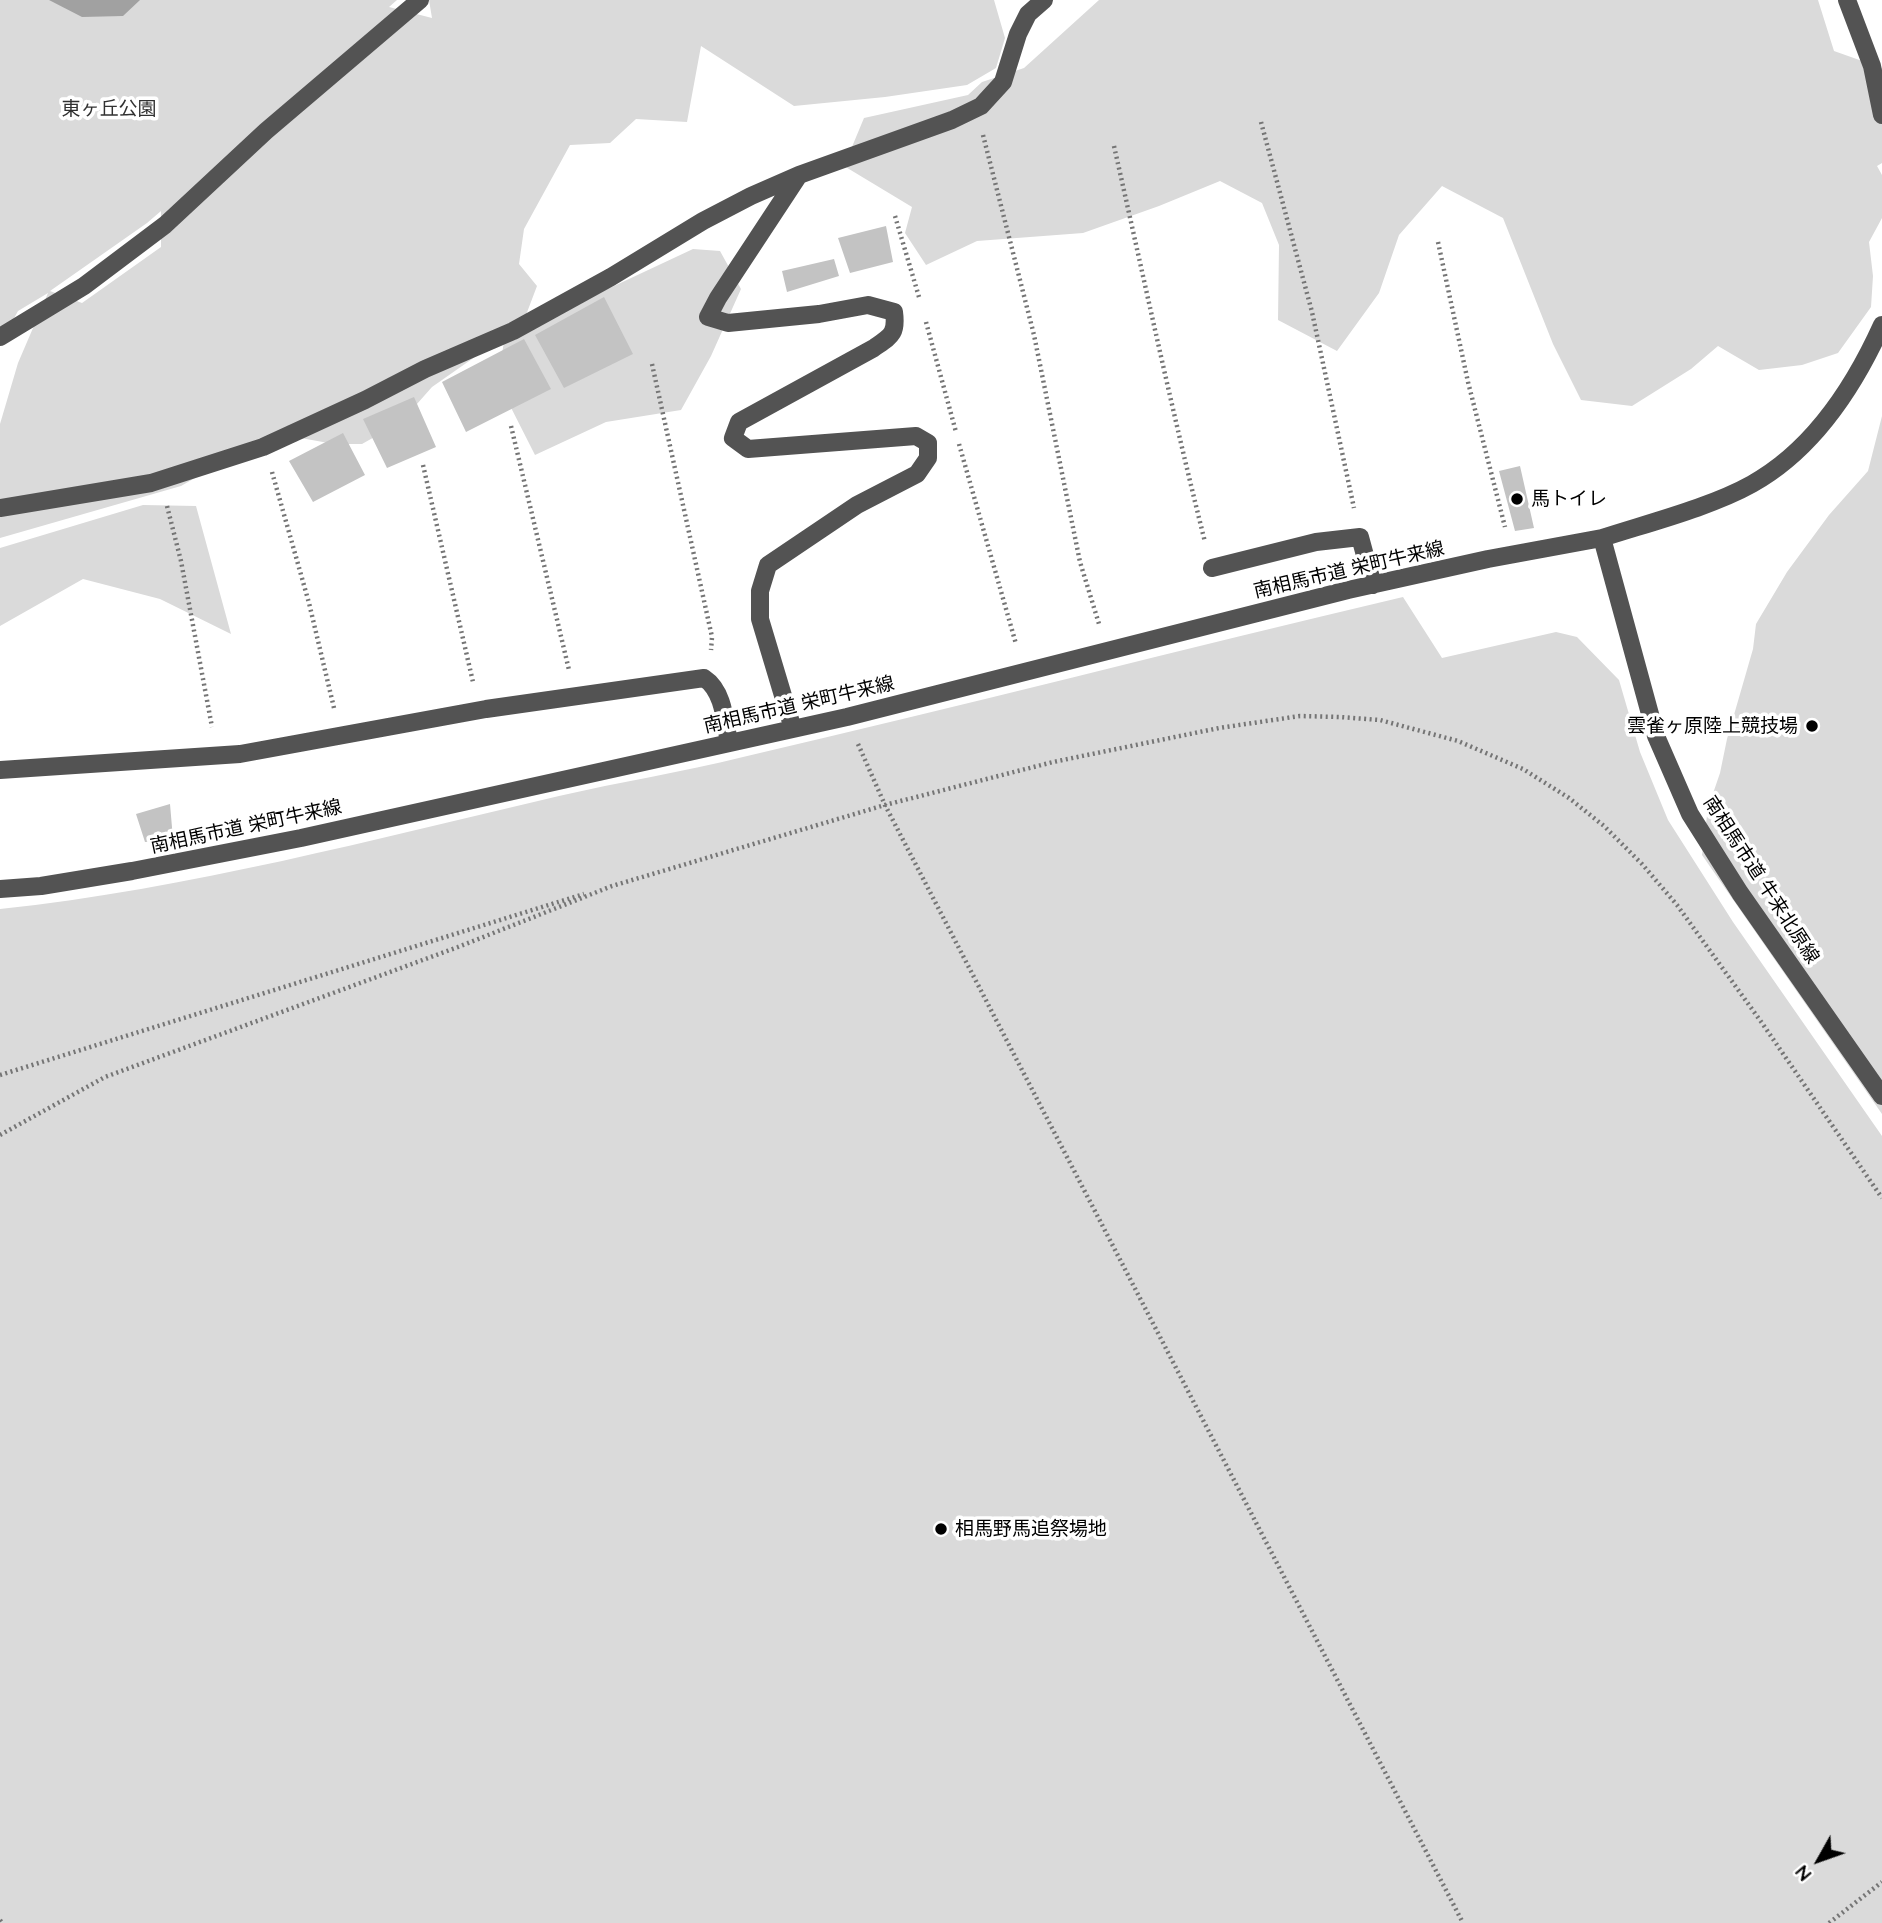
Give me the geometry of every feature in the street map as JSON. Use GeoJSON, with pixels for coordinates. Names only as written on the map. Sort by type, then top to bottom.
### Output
{"type":"FeatureCollection","features":[{"type":"Feature","properties":{"kind":"street"},"geometry":{"type":"LineString","coordinates":[[0,337],[84,286],[165,225],[266,131],[420,0]]}},
{"type":"Feature","properties":{"kind":"street"},"geometry":{"type":"LineString","coordinates":[[0,508],[160,480],[263,447],[425,369],[513,331],[611,277],[703,221],[799,175],[952,120],[981,106],[1003,82],[1018,34],[1028,15],[1044,0]]}},
{"type":"Feature","properties":{"kind":"street"},"geometry":{"type":"LineString","coordinates":[[1847,0],[1872,66]]}},
{"type":"Feature","properties":{"kind":"street"},"geometry":{"type":"LineString","coordinates":[[1857,0],[1882,115]]}},
{"type":"Feature","properties":{"kind":"street"},"geometry":{"type":"LineString","coordinates":[[793,729],[760,619],[760,591],[768,565],[857,505],[917,474],[928,458],[928,443],[916,436],[748,449],[733,438],[739,422],[873,348],[891,336],[896,325],[894,312],[868,305],[819,314],[728,323],[708,317],[724,288],[799,175]]}},
{"type":"Feature","properties":{"kind":"street"},"geometry":{"type":"LineString","coordinates":[[1602,538],[1724,496],[1752,484],[1779,467],[1807,442],[1851,384],[1882,325]]}},
{"type":"Feature","properties":{"kind":"street"},"geometry":{"type":"LineString","coordinates":[[1212,568],[1316,542],[1360,537],[1373,584]]}},
{"type":"Feature","properties":{"kind":"street","name":"南相馬市道 栄町牛来線"},"geometry":{"type":"LineString","coordinates":[[0,889],[41,886],[224,855],[847,717],[1373,584],[1602,538]]}},
{"type":"Feature","properties":{"kind":"street","name":"南相馬市道 牛来北原線"},"geometry":{"type":"LineString","coordinates":[[1602,538],[1656,736],[1690,814],[1740,893],[1882,1096]]}},
{"type":"Feature","properties":{"kind":"street"},"geometry":{"type":"LineString","coordinates":[[0,770],[240,754],[479,710],[704,678],[713,684],[719,694],[729,743]]}},
{"type":"Feature","properties":{"kind":"path"},"geometry":{"type":"LineString","coordinates":[[981,106],[982,130],[1028,308],[1080,562],[1101,631],[1103,652]]}},
{"type":"Feature","properties":{"kind":"path"},"geometry":{"type":"LineString","coordinates":[[1261,122],[1312,313],[1360,537]]}},
{"type":"Feature","properties":{"kind":"path"},"geometry":{"type":"LineString","coordinates":[[1114,146],[1150,317],[1163,360],[1212,568]]}},
{"type":"Feature","properties":{"kind":"path"},"geometry":{"type":"LineString","coordinates":[[1438,242],[1468,382],[1511,555]]}},
{"type":"Feature","properties":{"kind":"path"},"geometry":{"type":"LineString","coordinates":[[652,364],[712,637],[711,656],[704,678]]}},
{"type":"Feature","properties":{"kind":"path"},"geometry":{"type":"LineString","coordinates":[[511,426],[576,695]]}},
{"type":"Feature","properties":{"kind":"path"},"geometry":{"type":"LineString","coordinates":[[263,447],[309,603],[341,736]]}},
{"type":"Feature","properties":{"kind":"path"},"geometry":{"type":"LineString","coordinates":[[423,465],[479,710]]}},
{"type":"Feature","properties":{"kind":"path"},"geometry":{"type":"LineString","coordinates":[[160,480],[181,561],[218,756]]}},
{"type":"Feature","properties":{"kind":"path"},"geometry":{"type":"LineString","coordinates":[[0,1075],[463,930],[885,805],[1066,760],[1219,728],[1300,716],[1380,720],[1458,741],[1524,769],[1569,798],[1604,826],[1642,864],[1677,905],[1882,1198]]}},
{"type":"Feature","properties":{"kind":"path"},"geometry":{"type":"LineString","coordinates":[[847,717],[885,805],[1463,1923]]}},
{"type":"Feature","properties":{"kind":"path"},"geometry":{"type":"LineString","coordinates":[[0,1135],[105,1077],[458,947],[612,886]]}},
{"type":"Feature","properties":{"kind":"path"},"geometry":{"type":"LineString","coordinates":[[1829,1923],[1882,1882]]}},
{"type":"Feature","properties":{"kind":"green space","name":"東ヶ丘公園"},"geometry":{"type":"Polygon","coordinates":[[[0,0],[397,0],[389,7],[432,18],[429,0],[994,0],[1005,38],[996,68],[967,85],[794,106],[701,46],[687,122],[636,119],[610,143],[570,145],[524,229],[519,264],[537,286],[526,315],[432,387],[401,422],[362,444],[334,444],[273,433],[181,486],[0,538],[0,424],[18,363],[48,293],[18,311],[0,344],[0,0]],[[161,211],[50,291],[82,303],[161,247],[161,211]]]}},
{"type":"Feature","properties":{"kind":"green space"},"geometry":{"type":"Polygon","coordinates":[[[1099,0],[1818,0],[1834,51],[1882,68],[1882,163],[1877,166],[1882,175],[1882,218],[1869,242],[1873,276],[1871,307],[1838,353],[1802,365],[1759,370],[1718,346],[1691,369],[1632,406],[1581,400],[1553,344],[1503,218],[1442,186],[1399,235],[1379,293],[1337,351],[1278,320],[1279,245],[1262,203],[1220,181],[1083,233],[977,241],[926,265],[905,233],[912,207],[844,166],[864,118],[968,95],[982,82],[1024,68],[1099,0]]]}},
{"type":"Feature","properties":{"kind":"green space"},"geometry":{"type":"Polygon","coordinates":[[[693,249],[720,251],[741,289],[711,356],[681,410],[606,422],[535,455],[498,382],[504,341],[693,249]]]}},
{"type":"Feature","properties":{"kind":"green space","name":"雲雀ヶ原陸上競技場"},"geometry":{"type":"Polygon","coordinates":[[[1882,416],[1882,1114],[1702,855],[1708,808],[1753,649],[1756,624],[1787,572],[1829,515],[1868,471],[1882,416]]]}},
{"type":"Feature","properties":{"kind":"green space"},"geometry":{"type":"Polygon","coordinates":[[[143,505],[196,506],[231,634],[160,599],[83,579],[0,626],[0,548],[143,505]]]}},
{"type":"Feature","properties":{"kind":"green space","name":"相馬野馬追祭場地"},"geometry":{"type":"Polygon","coordinates":[[[1403,597],[1442,658],[1556,632],[1577,637],[1619,680],[1640,752],[1668,820],[1733,922],[1882,1136],[1882,1923],[0,1923],[0,909],[141,889],[281,861],[825,738],[1403,597]]]}},
{"type":"Feature","properties":{"kind":"shaded area"},"geometry":{"type":"Polygon","coordinates":[[[49,0],[140,0],[123,16],[82,17],[49,0]]]}},
{"type":"Feature","properties":{"kind":"building"},"geometry":{"type":"Polygon","coordinates":[[[886,226],[893,262],[850,273],[838,238],[886,226]]]}},
{"type":"Feature","properties":{"kind":"building"},"geometry":{"type":"Polygon","coordinates":[[[834,259],[839,276],[787,292],[782,271],[834,259]]]}},
{"type":"Feature","properties":{"kind":"building"},"geometry":{"type":"Polygon","coordinates":[[[604,297],[633,354],[564,388],[535,335],[604,297]]]}},
{"type":"Feature","properties":{"kind":"building"},"geometry":{"type":"Polygon","coordinates":[[[524,339],[551,389],[466,432],[442,382],[524,339]]]}},
{"type":"Feature","properties":{"kind":"building"},"geometry":{"type":"Polygon","coordinates":[[[414,397],[436,447],[387,468],[363,419],[414,397]]]}},
{"type":"Feature","properties":{"kind":"building"},"geometry":{"type":"Polygon","coordinates":[[[343,433],[365,475],[313,502],[289,461],[343,433]]]}},
{"type":"Feature","properties":{"kind":"building","name":"馬トイレ"},"geometry":{"type":"Polygon","coordinates":[[[1520,466],[1534,528],[1515,531],[1499,471],[1520,466]]]}},
{"type":"Feature","properties":{"kind":"building"},"geometry":{"type":"Polygon","coordinates":[[[170,804],[173,839],[145,842],[136,814],[170,804]]]}},
{"type":"Feature","properties":{"kind":"place","name":"馬トイレ"},"geometry":{"type":"Point","coordinates":[1517,499]}},
{"type":"Feature","properties":{"kind":"place","name":"雲雀ヶ原陸上競技場"},"geometry":{"type":"Point","coordinates":[1812,726]}},
{"type":"Feature","properties":{"kind":"place","name":"相馬野馬追祭場地"},"geometry":{"type":"Point","coordinates":[941,1529]}}]}
